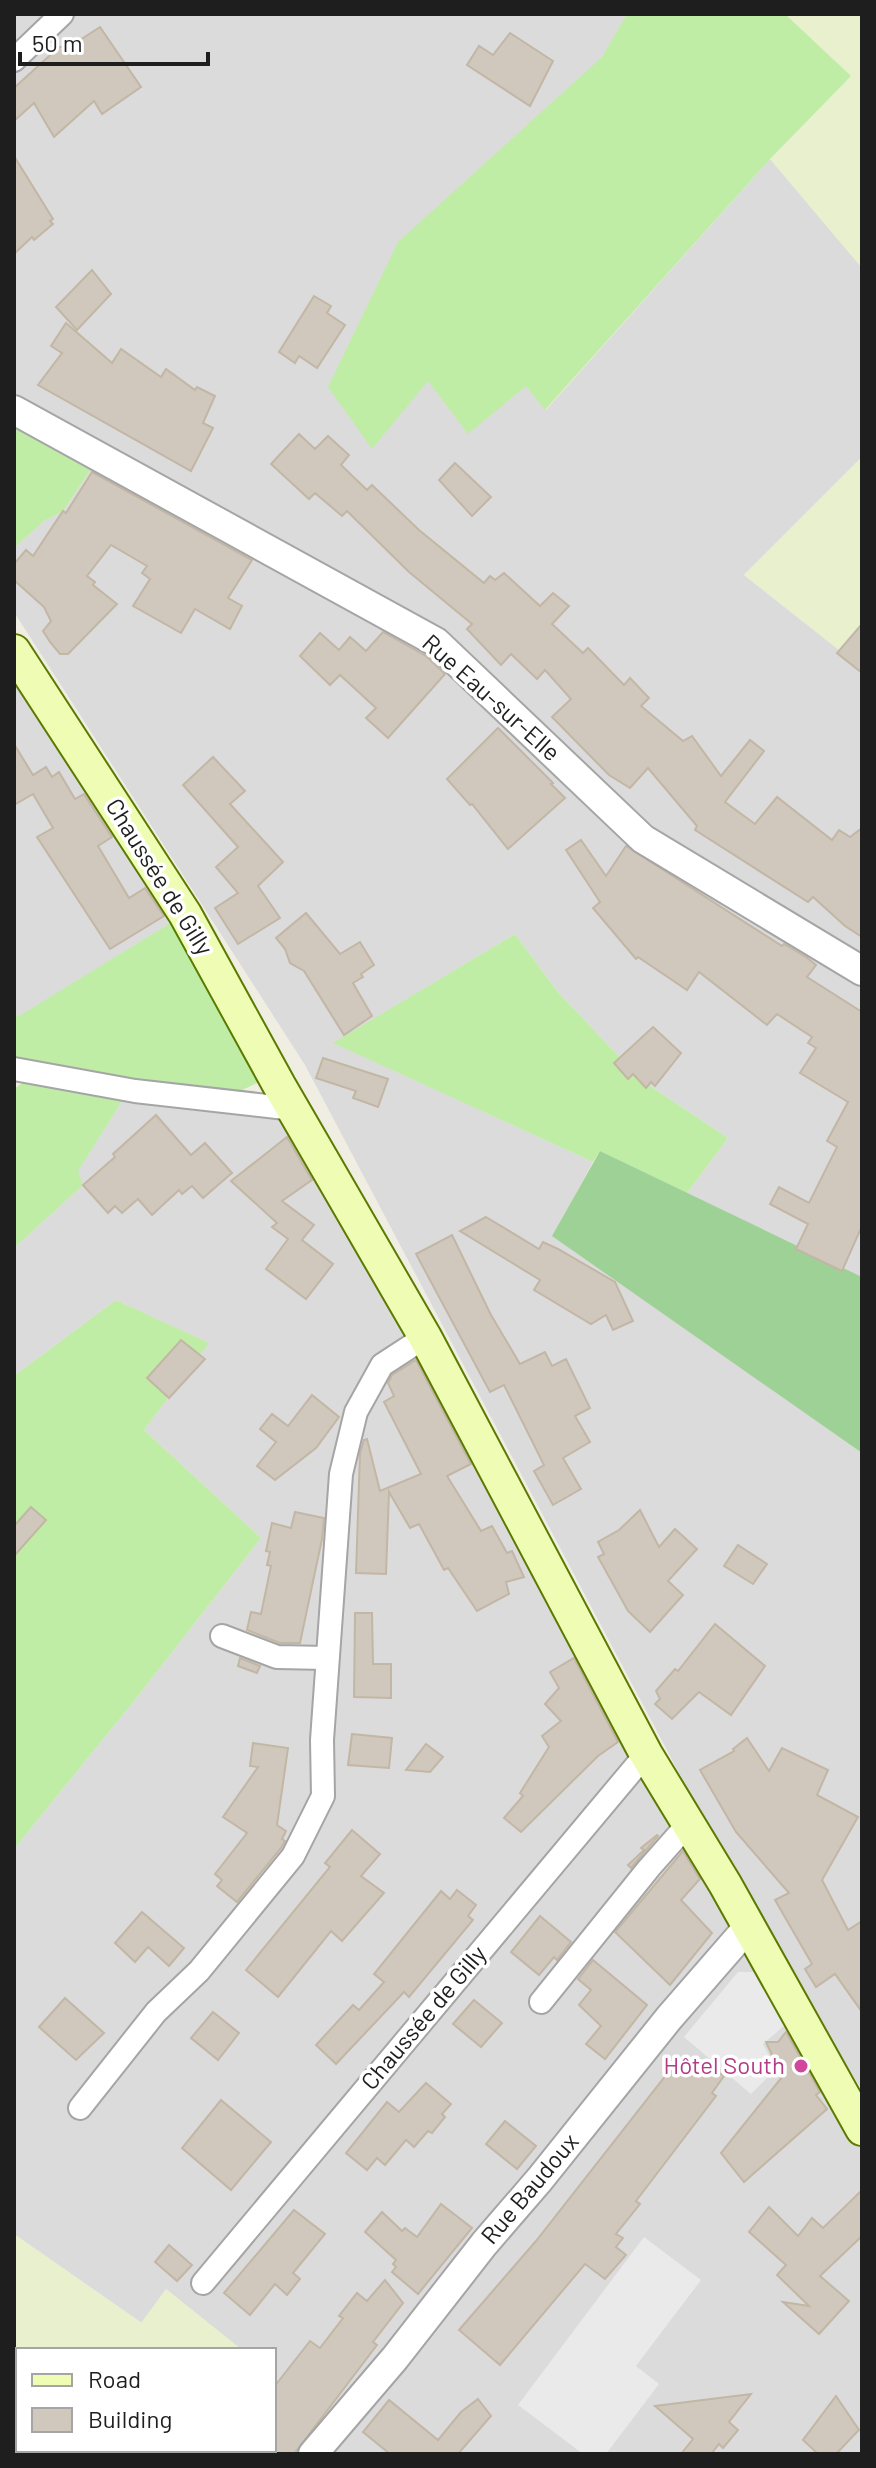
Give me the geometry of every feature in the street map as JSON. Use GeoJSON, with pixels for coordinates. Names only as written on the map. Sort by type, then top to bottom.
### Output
{"type":"FeatureCollection","features":[{"type":"Feature","properties":{"kind":"main road","name":"Chaussée de Gilly"},"geometry":{"type":"LineString","coordinates":[[14,651],[185,914],[425,1337],[646,1754],[749,1926],[862,2129]]}},
{"type":"Feature","properties":{"kind":"street"},"geometry":{"type":"LineString","coordinates":[[14,60],[62,14]]}},
{"type":"Feature","properties":{"kind":"street","name":"Rue Eau-sur-Elle"},"geometry":{"type":"LineString","coordinates":[[14,410],[436,642],[643,839],[862,971]]}},
{"type":"Feature","properties":{"kind":"street"},"geometry":{"type":"LineString","coordinates":[[14,1069],[135,1091],[294,1109]]}},
{"type":"Feature","properties":{"kind":"street"},"geometry":{"type":"LineString","coordinates":[[80,2108],[156,2012],[199,1971],[293,1856],[323,1796],[322,1740],[341,1474],[356,1412],[382,1365],[425,1337]]}},
{"type":"Feature","properties":{"kind":"street"},"geometry":{"type":"LineString","coordinates":[[222,1636],[277,1657],[327,1658]]}},
{"type":"Feature","properties":{"kind":"street","name":"Chaussée de Gilly"},"geometry":{"type":"LineString","coordinates":[[203,2283],[646,1754]]}},
{"type":"Feature","properties":{"kind":"street"},"geometry":{"type":"LineString","coordinates":[[541,2002],[688,1824]]}},
{"type":"Feature","properties":{"kind":"street","name":"Rue Baudoux"},"geometry":{"type":"LineString","coordinates":[[313,2454],[395,2358],[669,2018],[749,1926]]}},
{"type":"Feature","properties":{"kind":"shaded area"},"geometry":{"type":"Polygon","coordinates":[[[14,14],[627,14],[428,380],[526,385],[546,410],[770,159],[862,268],[862,457],[744,575],[839,650],[862,623],[862,1283],[845,1278],[687,1193],[728,1138],[641,1080],[557,991],[515,934],[334,1043],[593,1162],[553,1236],[862,1453],[862,2090],[753,1913],[305,1065],[14,612],[14,548],[44,521],[63,511],[93,466],[14,411],[14,14]]]}},
{"type":"Feature","properties":{"kind":"shaded area"},"geometry":{"type":"Polygon","coordinates":[[[14,663],[185,914],[14,1020],[14,663]]]}},
{"type":"Feature","properties":{"kind":"shaded area"},"geometry":{"type":"Polygon","coordinates":[[[129,1090],[294,1109],[862,2111],[862,2454],[55,2454],[276,2452],[276,2348],[240,2348],[166,2289],[142,2323],[14,2234],[14,1849],[261,1538],[144,1430],[208,1343],[116,1300],[14,1376],[14,1248],[83,1185],[77,1172],[129,1090]]]}},
{"type":"Feature","properties":{"kind":"shaded area"},"geometry":{"type":"Polygon","coordinates":[[[738,1972],[759,1972],[786,2024],[763,2044],[776,2069],[751,2094],[684,2037],[738,1972]]]}},
{"type":"Feature","properties":{"kind":"shaded area"},"geometry":{"type":"Polygon","coordinates":[[[644,2237],[701,2280],[636,2366],[659,2384],[606,2454],[583,2454],[518,2405],[644,2237]]]}},
{"type":"Feature","properties":{"kind":"green space"},"geometry":{"type":"Polygon","coordinates":[[[627,14],[785,14],[851,76],[770,159],[545,410],[526,386],[468,434],[428,381],[372,449],[328,387],[398,242],[602,57],[627,14]]]}},
{"type":"Feature","properties":{"kind":"green space"},"geometry":{"type":"Polygon","coordinates":[[[785,14],[862,14],[862,268],[770,159],[851,76],[785,14]]]}},
{"type":"Feature","properties":{"kind":"green space"},"geometry":{"type":"Polygon","coordinates":[[[14,428],[93,466],[63,511],[44,521],[14,548],[14,428]]]}},
{"type":"Feature","properties":{"kind":"green space"},"geometry":{"type":"Polygon","coordinates":[[[862,457],[862,623],[839,650],[744,575],[862,457]]]}},
{"type":"Feature","properties":{"kind":"green space"},"geometry":{"type":"Polygon","coordinates":[[[185,914],[274,1075],[234,1094],[14,1064],[14,1015],[19,1016],[185,914]]]}},
{"type":"Feature","properties":{"kind":"green space"},"geometry":{"type":"Polygon","coordinates":[[[515,934],[557,991],[641,1080],[728,1138],[687,1193],[600,1151],[593,1162],[333,1043],[515,934]]]}},
{"type":"Feature","properties":{"kind":"green space"},"geometry":{"type":"Polygon","coordinates":[[[36,1073],[129,1090],[78,1171],[83,1185],[14,1248],[14,1089],[36,1073]]]}},
{"type":"Feature","properties":{"kind":"green space"},"geometry":{"type":"Polygon","coordinates":[[[600,1151],[862,1277],[862,1453],[552,1236],[600,1151]]]}},
{"type":"Feature","properties":{"kind":"green space"},"geometry":{"type":"Polygon","coordinates":[[[116,1300],[209,1343],[144,1430],[261,1538],[14,1849],[14,1376],[116,1300]]]}},
{"type":"Feature","properties":{"kind":"green space"},"geometry":{"type":"Polygon","coordinates":[[[14,2234],[141,2323],[166,2289],[240,2348],[16,2348],[16,2452],[56,2452],[14,2454],[14,2234]]]}},
{"type":"Feature","properties":{"kind":"building"},"geometry":{"type":"Polygon","coordinates":[[[100,27],[141,87],[102,114],[94,101],[54,137],[34,103],[14,121],[14,88],[59,47],[69,47],[100,27]]]}},
{"type":"Feature","properties":{"kind":"building"},"geometry":{"type":"Polygon","coordinates":[[[510,33],[553,61],[530,106],[467,65],[479,46],[493,55],[510,33]]]}},
{"type":"Feature","properties":{"kind":"building"},"geometry":{"type":"Polygon","coordinates":[[[14,156],[53,219],[50,221],[53,224],[34,240],[32,237],[14,254],[14,156]]]}},
{"type":"Feature","properties":{"kind":"building"},"geometry":{"type":"Polygon","coordinates":[[[92,270],[111,294],[77,330],[56,307],[92,270]]]}},
{"type":"Feature","properties":{"kind":"building"},"geometry":{"type":"Polygon","coordinates":[[[314,296],[331,306],[327,313],[345,325],[317,368],[299,356],[295,363],[279,352],[314,296]]]}},
{"type":"Feature","properties":{"kind":"building"},"geometry":{"type":"Polygon","coordinates":[[[66,323],[112,363],[121,349],[161,377],[166,369],[195,390],[197,387],[215,396],[203,423],[213,428],[191,471],[38,385],[62,353],[51,346],[66,323]]]}},
{"type":"Feature","properties":{"kind":"building"},"geometry":{"type":"Polygon","coordinates":[[[299,434],[315,449],[328,436],[349,455],[341,465],[367,490],[372,485],[419,530],[484,583],[490,576],[495,580],[504,573],[540,606],[553,593],[569,606],[552,624],[583,653],[588,648],[624,685],[630,678],[649,698],[641,706],[683,741],[692,736],[721,776],[750,740],[764,751],[725,802],[755,824],[777,797],[832,840],[839,830],[850,837],[862,828],[862,937],[813,897],[808,902],[695,830],[697,826],[648,768],[630,788],[609,775],[552,717],[571,699],[545,670],[537,679],[511,654],[501,665],[467,629],[472,624],[409,572],[347,511],[342,516],[315,493],[309,499],[271,464],[299,434]]]}},
{"type":"Feature","properties":{"kind":"building"},"geometry":{"type":"Polygon","coordinates":[[[455,463],[491,497],[472,516],[439,480],[455,463]]]}},
{"type":"Feature","properties":{"kind":"building"},"geometry":{"type":"Polygon","coordinates":[[[92,472],[252,560],[228,598],[242,606],[230,629],[195,609],[181,633],[133,606],[150,579],[142,573],[147,566],[111,545],[87,576],[95,582],[93,585],[117,604],[68,654],[60,654],[43,631],[51,621],[44,607],[14,580],[14,564],[26,550],[33,556],[92,472]]]}},
{"type":"Feature","properties":{"kind":"building"},"geometry":{"type":"Polygon","coordinates":[[[862,624],[862,673],[837,653],[862,624]]]}},
{"type":"Feature","properties":{"kind":"building"},"geometry":{"type":"Polygon","coordinates":[[[383,632],[426,656],[445,674],[388,738],[366,718],[376,708],[340,675],[330,685],[300,656],[320,633],[339,650],[350,637],[366,651],[383,632]]]}},
{"type":"Feature","properties":{"kind":"building"},"geometry":{"type":"Polygon","coordinates":[[[498,728],[565,798],[508,849],[472,804],[447,779],[498,728]]]}},
{"type":"Feature","properties":{"kind":"building"},"geometry":{"type":"Polygon","coordinates":[[[14,744],[33,775],[46,767],[52,777],[59,772],[75,799],[84,794],[112,837],[98,846],[129,898],[145,888],[164,916],[110,949],[37,837],[53,828],[33,794],[14,805],[14,744]]]}},
{"type":"Feature","properties":{"kind":"building"},"geometry":{"type":"Polygon","coordinates":[[[213,757],[245,791],[230,804],[283,862],[258,886],[280,918],[238,944],[215,908],[238,893],[216,867],[238,847],[183,785],[213,757]]]}},
{"type":"Feature","properties":{"kind":"building"},"geometry":{"type":"Polygon","coordinates":[[[581,840],[606,876],[626,846],[782,946],[784,944],[806,957],[816,965],[807,977],[862,1012],[862,1226],[842,1271],[796,1249],[808,1224],[770,1204],[779,1187],[809,1203],[837,1147],[827,1141],[848,1102],[800,1073],[816,1048],[808,1043],[812,1037],[777,1014],[767,1025],[699,972],[687,990],[638,957],[636,959],[593,908],[600,902],[566,850],[581,840]]]}},
{"type":"Feature","properties":{"kind":"building"},"geometry":{"type":"Polygon","coordinates":[[[306,913],[340,954],[360,942],[374,965],[353,983],[372,1016],[344,1035],[304,971],[290,963],[285,949],[276,938],[306,913]]]}},
{"type":"Feature","properties":{"kind":"building"},"geometry":{"type":"Polygon","coordinates":[[[653,1027],[681,1053],[655,1086],[651,1082],[646,1088],[633,1074],[628,1079],[614,1063],[653,1027]]]}},
{"type":"Feature","properties":{"kind":"building"},"geometry":{"type":"Polygon","coordinates":[[[323,1058],[388,1079],[378,1107],[353,1098],[356,1091],[316,1078],[323,1058]]]}},
{"type":"Feature","properties":{"kind":"building"},"geometry":{"type":"Polygon","coordinates":[[[156,1115],[191,1155],[205,1143],[232,1173],[203,1198],[192,1186],[182,1194],[179,1190],[152,1215],[138,1199],[122,1213],[115,1206],[108,1213],[83,1185],[156,1115]]]}},
{"type":"Feature","properties":{"kind":"building"},"geometry":{"type":"Polygon","coordinates":[[[287,1137],[312,1180],[282,1201],[314,1225],[302,1240],[333,1264],[306,1299],[266,1269],[288,1239],[272,1227],[277,1223],[231,1181],[287,1137]]]}},
{"type":"Feature","properties":{"kind":"building"},"geometry":{"type":"Polygon","coordinates":[[[486,1217],[539,1249],[543,1242],[615,1282],[633,1321],[613,1330],[606,1315],[591,1324],[534,1290],[540,1280],[460,1231],[486,1217]]]}},
{"type":"Feature","properties":{"kind":"building"},"geometry":{"type":"Polygon","coordinates":[[[452,1235],[491,1315],[520,1364],[545,1352],[552,1366],[566,1359],[590,1408],[575,1416],[590,1442],[563,1458],[581,1489],[553,1505],[534,1471],[544,1465],[504,1385],[490,1392],[416,1254],[452,1235]]]}},
{"type":"Feature","properties":{"kind":"building"},"geometry":{"type":"Polygon","coordinates":[[[181,1340],[205,1359],[169,1398],[147,1378],[181,1340]]]}},
{"type":"Feature","properties":{"kind":"building"},"geometry":{"type":"Polygon","coordinates":[[[416,1360],[471,1464],[447,1476],[481,1531],[492,1526],[507,1553],[512,1551],[524,1577],[506,1582],[509,1594],[477,1611],[448,1568],[444,1570],[419,1524],[410,1528],[389,1492],[386,1574],[356,1573],[360,1453],[364,1440],[367,1439],[380,1491],[421,1474],[384,1402],[394,1396],[388,1383],[392,1375],[416,1360]]]}},
{"type":"Feature","properties":{"kind":"building"},"geometry":{"type":"Polygon","coordinates":[[[312,1395],[339,1417],[316,1448],[275,1480],[257,1466],[276,1442],[260,1429],[272,1414],[288,1426],[312,1395]]]}},
{"type":"Feature","properties":{"kind":"building"},"geometry":{"type":"Polygon","coordinates":[[[31,1507],[46,1520],[14,1556],[14,1526],[31,1507]]]}},
{"type":"Feature","properties":{"kind":"building"},"geometry":{"type":"Polygon","coordinates":[[[640,1510],[659,1547],[675,1529],[697,1549],[668,1581],[683,1595],[650,1632],[628,1611],[598,1557],[604,1554],[598,1542],[619,1530],[640,1510]]]}},
{"type":"Feature","properties":{"kind":"building"},"geometry":{"type":"Polygon","coordinates":[[[295,1512],[324,1518],[322,1539],[300,1643],[280,1643],[247,1630],[251,1612],[261,1614],[271,1566],[267,1565],[270,1552],[266,1551],[272,1523],[291,1528],[295,1512]]]}},
{"type":"Feature","properties":{"kind":"building"},"geometry":{"type":"Polygon","coordinates":[[[738,1545],[767,1564],[753,1584],[724,1566],[738,1545]]]}},
{"type":"Feature","properties":{"kind":"building"},"geometry":{"type":"Polygon","coordinates":[[[355,1613],[372,1613],[373,1664],[391,1664],[391,1698],[354,1697],[355,1613]]]}},
{"type":"Feature","properties":{"kind":"building"},"geometry":{"type":"Polygon","coordinates":[[[715,1624],[765,1666],[731,1715],[699,1692],[672,1719],[655,1704],[660,1699],[656,1691],[675,1669],[678,1671],[715,1624]]]}},
{"type":"Feature","properties":{"kind":"building"},"geometry":{"type":"Polygon","coordinates":[[[240,1658],[260,1666],[257,1673],[238,1666],[240,1658]]]}},
{"type":"Feature","properties":{"kind":"building"},"geometry":{"type":"Polygon","coordinates":[[[574,1658],[618,1742],[598,1756],[521,1832],[504,1818],[523,1796],[520,1793],[549,1747],[542,1736],[561,1721],[545,1704],[559,1688],[550,1672],[574,1658]]]}},
{"type":"Feature","properties":{"kind":"building"},"geometry":{"type":"Polygon","coordinates":[[[352,1734],[392,1738],[389,1768],[348,1765],[352,1734]]]}},
{"type":"Feature","properties":{"kind":"building"},"geometry":{"type":"Polygon","coordinates":[[[747,1738],[769,1771],[782,1748],[828,1770],[817,1795],[858,1817],[822,1880],[848,1930],[862,1921],[862,2012],[835,1974],[816,1987],[805,1969],[812,1964],[775,1900],[789,1893],[736,1832],[700,1770],[734,1751],[747,1738]]]}},
{"type":"Feature","properties":{"kind":"building"},"geometry":{"type":"Polygon","coordinates":[[[253,1743],[288,1748],[277,1825],[286,1831],[282,1839],[285,1841],[237,1902],[217,1886],[222,1880],[215,1874],[247,1833],[223,1817],[258,1767],[250,1766],[253,1743]]]}},
{"type":"Feature","properties":{"kind":"building"},"geometry":{"type":"Polygon","coordinates":[[[426,1744],[443,1757],[430,1772],[406,1770],[426,1744]]]}},
{"type":"Feature","properties":{"kind":"building"},"geometry":{"type":"Polygon","coordinates":[[[352,1830],[380,1854],[361,1876],[384,1893],[342,1941],[331,1931],[278,1997],[246,1970],[330,1867],[325,1863],[352,1830]]]}},
{"type":"Feature","properties":{"kind":"building"},"geometry":{"type":"Polygon","coordinates":[[[657,1835],[631,1868],[628,1865],[644,1850],[641,1848],[657,1835]]]}},
{"type":"Feature","properties":{"kind":"building"},"geometry":{"type":"Polygon","coordinates":[[[683,1851],[700,1879],[681,1900],[712,1933],[670,1985],[615,1932],[683,1851]]]}},
{"type":"Feature","properties":{"kind":"building"},"geometry":{"type":"Polygon","coordinates":[[[457,1890],[476,1905],[468,1916],[473,1920],[409,1997],[404,1992],[336,2064],[316,2045],[353,2005],[359,2010],[384,1982],[374,1974],[441,1891],[450,1899],[457,1890]]]}},
{"type":"Feature","properties":{"kind":"building"},"geometry":{"type":"Polygon","coordinates":[[[142,1912],[184,1948],[169,1966],[148,1947],[135,1962],[115,1943],[142,1912]]]}},
{"type":"Feature","properties":{"kind":"building"},"geometry":{"type":"Polygon","coordinates":[[[540,1916],[571,1942],[557,1960],[554,1957],[539,1975],[511,1952],[540,1916]]]}},
{"type":"Feature","properties":{"kind":"building"},"geometry":{"type":"Polygon","coordinates":[[[593,1960],[647,2005],[605,2059],[586,2044],[601,2026],[579,2005],[591,1990],[578,1979],[593,1960]]]}},
{"type":"Feature","properties":{"kind":"building"},"geometry":{"type":"Polygon","coordinates":[[[65,1998],[104,2033],[76,2060],[39,2027],[65,1998]]]}},
{"type":"Feature","properties":{"kind":"building"},"geometry":{"type":"Polygon","coordinates":[[[474,2000],[502,2023],[481,2047],[453,2024],[474,2000]]]}},
{"type":"Feature","properties":{"kind":"building"},"geometry":{"type":"Polygon","coordinates":[[[213,2012],[239,2033],[218,2060],[191,2038],[213,2012]]]}},
{"type":"Feature","properties":{"kind":"building"},"geometry":{"type":"Polygon","coordinates":[[[786,2032],[820,2092],[816,2095],[827,2109],[744,2182],[721,2153],[782,2077],[766,2042],[778,2042],[786,2032]]]}},
{"type":"Feature","properties":{"kind":"building"},"geometry":{"type":"Polygon","coordinates":[[[700,2060],[724,2076],[712,2093],[716,2096],[636,2201],[640,2204],[616,2234],[623,2238],[616,2247],[626,2255],[605,2279],[585,2264],[500,2365],[459,2330],[536,2241],[674,2065],[689,2076],[700,2060]]]}},
{"type":"Feature","properties":{"kind":"building"},"geometry":{"type":"Polygon","coordinates":[[[426,2083],[451,2104],[432,2133],[428,2131],[414,2147],[406,2140],[385,2165],[377,2158],[367,2170],[346,2153],[387,2102],[399,2112],[426,2083]]]}},
{"type":"Feature","properties":{"kind":"building"},"geometry":{"type":"Polygon","coordinates":[[[221,2100],[271,2142],[231,2190],[182,2148],[221,2100]]]}},
{"type":"Feature","properties":{"kind":"building"},"geometry":{"type":"Polygon","coordinates":[[[505,2121],[536,2146],[517,2169],[486,2144],[505,2121]]]}},
{"type":"Feature","properties":{"kind":"building"},"geometry":{"type":"Polygon","coordinates":[[[862,2190],[862,2236],[820,2276],[849,2301],[819,2334],[783,2302],[809,2306],[777,2275],[786,2265],[749,2232],[769,2207],[798,2236],[812,2218],[823,2228],[862,2190]]]}},
{"type":"Feature","properties":{"kind":"building"},"geometry":{"type":"Polygon","coordinates":[[[441,2204],[472,2228],[418,2294],[392,2272],[396,2260],[365,2232],[382,2212],[402,2231],[405,2228],[417,2237],[441,2204]]]}},
{"type":"Feature","properties":{"kind":"building"},"geometry":{"type":"Polygon","coordinates":[[[294,2210],[325,2234],[293,2273],[300,2279],[287,2295],[275,2284],[250,2315],[224,2293],[294,2210]]]}},
{"type":"Feature","properties":{"kind":"building"},"geometry":{"type":"Polygon","coordinates":[[[169,2245],[192,2265],[177,2281],[155,2262],[169,2245]]]}},
{"type":"Feature","properties":{"kind":"building"},"geometry":{"type":"Polygon","coordinates":[[[385,2280],[403,2303],[373,2342],[377,2345],[294,2454],[274,2454],[276,2384],[310,2341],[320,2348],[357,2293],[367,2301],[385,2280]]]}},
{"type":"Feature","properties":{"kind":"building"},"geometry":{"type":"Polygon","coordinates":[[[751,2394],[729,2422],[738,2430],[723,2448],[719,2444],[711,2454],[681,2454],[693,2439],[655,2406],[751,2394]]]}},
{"type":"Feature","properties":{"kind":"building"},"geometry":{"type":"Polygon","coordinates":[[[836,2396],[859,2430],[836,2454],[818,2454],[803,2440],[836,2396]]]}},
{"type":"Feature","properties":{"kind":"building"},"geometry":{"type":"Polygon","coordinates":[[[478,2399],[491,2416],[458,2454],[390,2454],[363,2432],[389,2400],[438,2440],[461,2412],[478,2399]]]}},
{"type":"Feature","properties":{"kind":"place","name":"Hôtel South"},"geometry":{"type":"Point","coordinates":[801,2066]}}]}
